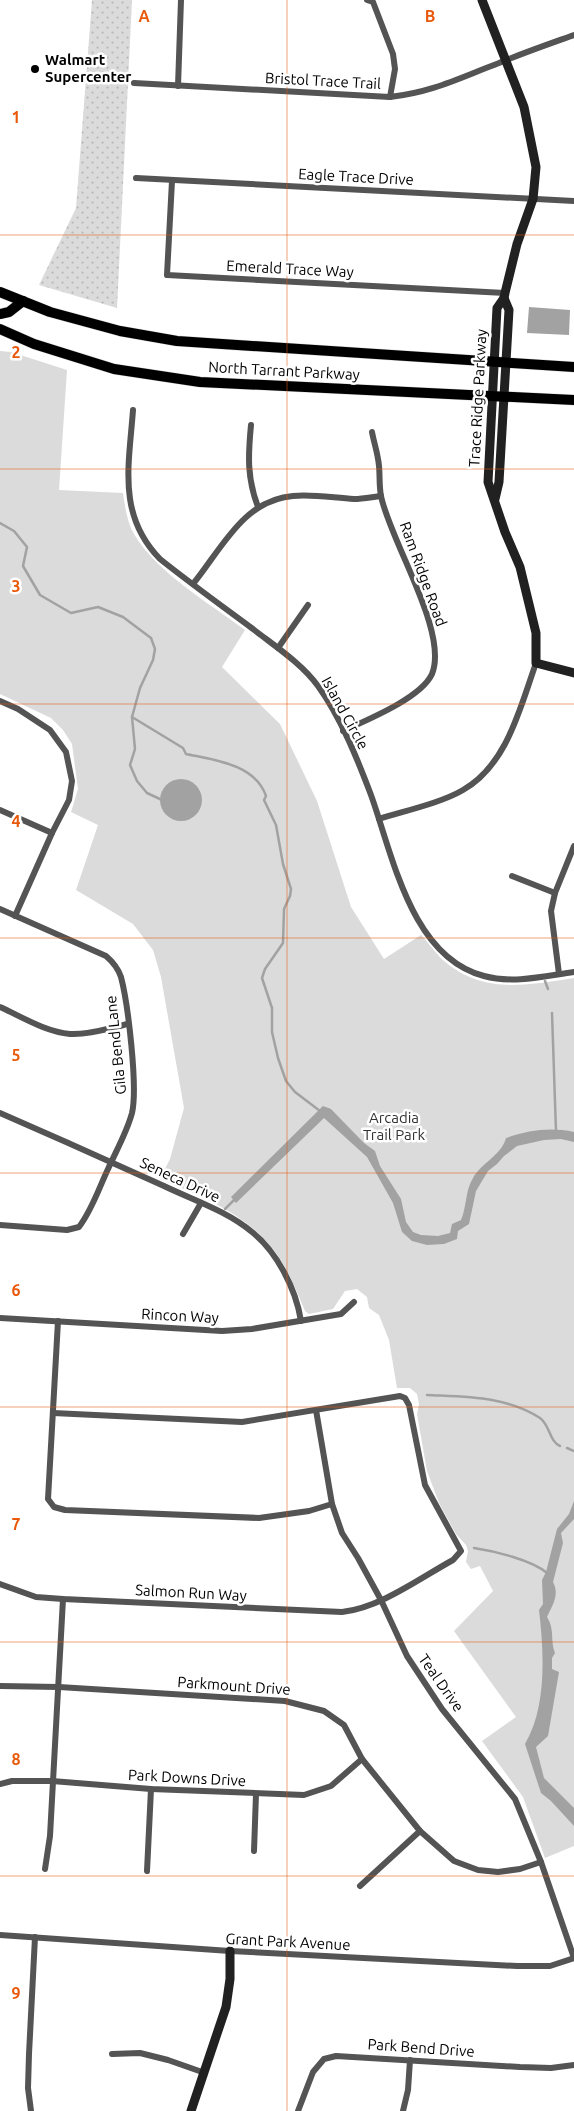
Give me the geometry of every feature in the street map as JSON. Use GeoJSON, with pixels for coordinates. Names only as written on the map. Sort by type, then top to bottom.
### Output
{"type":"FeatureCollection","features":[{"type":"Feature","properties":{"kind":"main road","name":"North Tarrant Parkway"},"geometry":{"type":"LineString","coordinates":[[0,292],[50,312],[120,331],[177,341],[574,367]]}},
{"type":"Feature","properties":{"kind":"main road"},"geometry":{"type":"LineString","coordinates":[[0,314],[9,312],[23,301]]}},
{"type":"Feature","properties":{"kind":"main road","name":"North Tarrant Parkway"},"geometry":{"type":"LineString","coordinates":[[0,329],[34,344],[114,368],[200,382],[574,400]]}},
{"type":"Feature","properties":{"kind":"street"},"geometry":{"type":"LineString","coordinates":[[178,86],[181,0]]}},
{"type":"Feature","properties":{"kind":"street"},"geometry":{"type":"LineString","coordinates":[[367,0],[373,2],[393,54],[395,69],[390,97]]}},
{"type":"Feature","properties":{"kind":"street","name":"Trace Ridge Parkway"},"geometry":{"type":"LineString","coordinates":[[379,820],[461,791],[483,775],[498,757],[505,744],[536,663],[536,633],[520,567],[505,532],[488,482],[497,308],[505,296],[517,244],[533,199],[536,167],[533,144],[524,107],[482,0]]}},
{"type":"Feature","properties":{"kind":"street","name":"Bristol Trace Trail"},"geometry":{"type":"LineString","coordinates":[[134,83],[390,97],[417,94],[441,87],[505,60],[574,35]]}},
{"type":"Feature","properties":{"kind":"street","name":"Eagle Trace Drive"},"geometry":{"type":"LineString","coordinates":[[136,178],[574,201]]}},
{"type":"Feature","properties":{"kind":"street","name":"Emerald Trace Way"},"geometry":{"type":"LineString","coordinates":[[172,181],[167,275],[505,296]]}},
{"type":"Feature","properties":{"kind":"street","name":"Trace Ridge Parkway"},"geometry":{"type":"LineString","coordinates":[[495,499],[499,482],[509,310],[505,296]]}},
{"type":"Feature","properties":{"kind":"street","name":"Island Circle"},"geometry":{"type":"LineString","coordinates":[[133,410],[128,498],[139,531],[152,551],[303,668],[315,682],[343,731],[362,773],[408,902],[422,927],[440,950],[459,965],[484,976],[509,980],[574,972]]}},
{"type":"Feature","properties":{"kind":"street"},"geometry":{"type":"LineString","coordinates":[[251,425],[248,457],[250,486],[258,507]]}},
{"type":"Feature","properties":{"kind":"street","name":"Ram Ridge Road"},"geometry":{"type":"LineString","coordinates":[[343,731],[421,688],[431,674],[436,657],[430,625],[381,496],[379,464],[372,432]]}},
{"type":"Feature","properties":{"kind":"street"},"geometry":{"type":"LineString","coordinates":[[193,584],[240,523],[258,507],[281,498],[293,496],[356,499],[381,496]]}},
{"type":"Feature","properties":{"kind":"street"},"geometry":{"type":"LineString","coordinates":[[278,648],[308,605]]}},
{"type":"Feature","properties":{"kind":"street"},"geometry":{"type":"LineString","coordinates":[[536,663],[574,673]]}},
{"type":"Feature","properties":{"kind":"street"},"geometry":{"type":"LineString","coordinates":[[0,701],[18,709],[50,730],[66,752],[72,781],[69,800],[15,916]]}},
{"type":"Feature","properties":{"kind":"street"},"geometry":{"type":"LineString","coordinates":[[0,810],[52,833]]}},
{"type":"Feature","properties":{"kind":"street"},"geometry":{"type":"LineString","coordinates":[[559,974],[551,919],[555,893],[574,846]]}},
{"type":"Feature","properties":{"kind":"street"},"geometry":{"type":"LineString","coordinates":[[512,876],[555,893]]}},
{"type":"Feature","properties":{"kind":"street","name":"Gila Bend Lane"},"geometry":{"type":"LineString","coordinates":[[0,909],[106,956],[115,964],[120,977],[128,1024],[134,1100],[131,1115],[82,1224],[76,1229],[67,1230],[0,1225]]}},
{"type":"Feature","properties":{"kind":"street"},"geometry":{"type":"LineString","coordinates":[[0,1007],[50,1029],[69,1034],[80,1034],[128,1024]]}},
{"type":"Feature","properties":{"kind":"street","name":"Seneca Drive"},"geometry":{"type":"LineString","coordinates":[[0,1112],[201,1203],[240,1223],[265,1245],[282,1270],[294,1294],[301,1321]]}},
{"type":"Feature","properties":{"kind":"street"},"geometry":{"type":"LineString","coordinates":[[183,1234],[201,1203]]}},
{"type":"Feature","properties":{"kind":"street","name":"Rincon Way"},"geometry":{"type":"LineString","coordinates":[[0,1318],[222,1331],[252,1329],[341,1314],[354,1302]]}},
{"type":"Feature","properties":{"kind":"street"},"geometry":{"type":"LineString","coordinates":[[58,1322],[48,1499],[54,1507],[65,1510],[259,1518],[309,1511],[332,1504]]}},
{"type":"Feature","properties":{"kind":"street","name":"Salmon Run Way"},"geometry":{"type":"LineString","coordinates":[[0,1584],[36,1597],[342,1612],[357,1611],[381,1600],[453,1560],[461,1551],[426,1485],[409,1405],[405,1398],[400,1396],[384,1398],[316,1410]]}},
{"type":"Feature","properties":{"kind":"street"},"geometry":{"type":"LineString","coordinates":[[53,1413],[242,1422],[258,1421],[316,1410]]}},
{"type":"Feature","properties":{"kind":"street","name":"Teal Drive"},"geometry":{"type":"LineString","coordinates":[[316,1410],[332,1504],[342,1533],[381,1600],[407,1656],[442,1709],[515,1798],[541,1862],[574,1958]]}},
{"type":"Feature","properties":{"kind":"street"},"geometry":{"type":"LineString","coordinates":[[45,1869],[50,1836],[63,1599]]}},
{"type":"Feature","properties":{"kind":"street","name":"Parkmount Drive"},"geometry":{"type":"LineString","coordinates":[[0,1686],[286,1701],[324,1711],[344,1725],[362,1759],[420,1831],[454,1861],[478,1870],[498,1872],[520,1869],[541,1862]]}},
{"type":"Feature","properties":{"kind":"street","name":"Park Downs Drive"},"geometry":{"type":"LineString","coordinates":[[0,1784],[12,1781],[52,1781],[151,1789],[304,1795],[331,1786],[362,1759]]}},
{"type":"Feature","properties":{"kind":"street"},"geometry":{"type":"LineString","coordinates":[[147,1871],[151,1789]]}},
{"type":"Feature","properties":{"kind":"street"},"geometry":{"type":"LineString","coordinates":[[254,1851],[256,1794]]}},
{"type":"Feature","properties":{"kind":"street"},"geometry":{"type":"LineString","coordinates":[[360,1886],[420,1831]]}},
{"type":"Feature","properties":{"kind":"street","name":"Grant Park Avenue"},"geometry":{"type":"LineString","coordinates":[[0,1935],[230,1951],[517,1966],[550,1966],[574,1958]]}},
{"type":"Feature","properties":{"kind":"street"},"geometry":{"type":"LineString","coordinates":[[31,2111],[28,2088],[28,2054],[35,1937]]}},
{"type":"Feature","properties":{"kind":"street"},"geometry":{"type":"LineString","coordinates":[[192,2111],[226,2007],[230,1979],[230,1951]]}},
{"type":"Feature","properties":{"kind":"street"},"geometry":{"type":"LineString","coordinates":[[112,2054],[140,2053],[168,2060],[204,2073]]}},
{"type":"Feature","properties":{"kind":"street","name":"Park Bend Drive"},"geometry":{"type":"LineString","coordinates":[[298,2111],[313,2072],[324,2060],[336,2056],[551,2068],[574,2064]]}},
{"type":"Feature","properties":{"kind":"street"},"geometry":{"type":"LineString","coordinates":[[403,2111],[408,2090],[410,2060]]}},
{"type":"Feature","properties":{"kind":"green space"},"geometry":{"type":"Polygon","coordinates":[[[92,0],[132,0],[117,308],[39,285],[76,208],[92,0]]]}},
{"type":"Feature","properties":{"kind":"green space","name":"Arcadia Trail Park"},"geometry":{"type":"Polygon","coordinates":[[[0,351],[11,352],[67,370],[59,490],[123,493],[134,534],[156,562],[245,630],[222,667],[280,724],[317,801],[351,907],[384,959],[421,935],[444,961],[459,972],[475,979],[507,985],[523,985],[574,978],[574,1846],[545,1858],[523,1797],[482,1741],[516,1717],[454,1631],[493,1591],[480,1566],[471,1569],[466,1562],[468,1551],[466,1545],[456,1534],[439,1503],[427,1471],[417,1414],[419,1404],[417,1394],[410,1388],[397,1388],[389,1340],[379,1315],[369,1308],[367,1297],[357,1289],[345,1291],[333,1309],[309,1314],[305,1311],[283,1264],[262,1236],[221,1207],[160,1179],[170,1159],[184,1108],[161,977],[153,950],[133,924],[76,890],[98,825],[71,812],[78,789],[72,744],[63,730],[51,718],[0,694],[0,351]]]}},
{"type":"Feature","properties":{"kind":"shaded area"},"geometry":{"type":"Polygon","coordinates":[[[529,307],[570,310],[569,335],[527,333],[529,307]]]}},
{"type":"Feature","properties":{"kind":"shaded area"},"geometry":{"type":"Polygon","coordinates":[[[185,779],[193,782],[199,788],[202,800],[199,812],[193,818],[177,821],[169,818],[163,812],[160,796],[163,788],[169,782],[185,779]]]}},
{"type":"Feature","properties":{"kind":"shaded area"},"geometry":{"type":"Polygon","coordinates":[[[323,1106],[331,1109],[364,1143],[375,1151],[380,1166],[401,1199],[406,1222],[413,1232],[421,1235],[438,1236],[450,1233],[452,1224],[461,1220],[473,1178],[500,1150],[506,1138],[531,1131],[556,1130],[574,1132],[574,1142],[561,1139],[544,1140],[517,1146],[504,1156],[488,1171],[476,1191],[469,1224],[458,1231],[457,1239],[444,1244],[427,1245],[412,1241],[402,1232],[393,1203],[367,1157],[324,1118],[236,1203],[231,1197],[323,1106]]]}},
{"type":"Feature","properties":{"kind":"shaded area"},"geometry":{"type":"Polygon","coordinates":[[[574,1501],[574,1519],[561,1533],[563,1543],[553,1582],[556,1591],[553,1605],[547,1617],[551,1626],[555,1653],[552,1658],[552,1669],[559,1672],[548,1736],[536,1747],[544,1778],[574,1808],[574,1826],[541,1793],[525,1744],[537,1713],[542,1679],[543,1661],[539,1610],[543,1604],[542,1580],[546,1572],[557,1529],[569,1514],[574,1501]]]}},
{"type":"Feature","properties":{"kind":"waterway"},"geometry":{"type":"LineString","coordinates":[[0,523],[14,531],[27,547],[23,566],[40,595],[71,613],[98,607],[123,617],[151,638],[155,649],[153,660],[140,688],[132,717],[135,749],[130,765],[137,781],[147,793],[162,800]]}},
{"type":"Feature","properties":{"kind":"waterway"},"geometry":{"type":"LineString","coordinates":[[132,717],[183,748],[186,754],[232,765],[243,770],[261,785],[266,796],[264,800],[276,825],[283,864],[291,889],[284,909],[283,943],[265,969],[262,978],[272,1008],[272,1032],[286,1081],[295,1092],[320,1111]]}},
{"type":"Feature","properties":{"kind":"waterway"},"geometry":{"type":"LineString","coordinates":[[545,981],[548,989]]}},
{"type":"Feature","properties":{"kind":"waterway"},"geometry":{"type":"LineString","coordinates":[[552,1013],[556,1131]]}},
{"type":"Feature","properties":{"kind":"waterway"},"geometry":{"type":"LineString","coordinates":[[225,1209],[236,1198]]}},
{"type":"Feature","properties":{"kind":"waterway"},"geometry":{"type":"LineString","coordinates":[[427,1395],[485,1399],[513,1405],[540,1418],[556,1444],[560,1446]]}},
{"type":"Feature","properties":{"kind":"waterway"},"geometry":{"type":"LineString","coordinates":[[567,1448],[574,1451]]}},
{"type":"Feature","properties":{"kind":"waterway"},"geometry":{"type":"LineString","coordinates":[[474,1548],[523,1560],[547,1573]]}},
{"type":"Feature","properties":{"kind":"place","name":"Walmart Supercenter"},"geometry":{"type":"Point","coordinates":[35,69]}}]}
